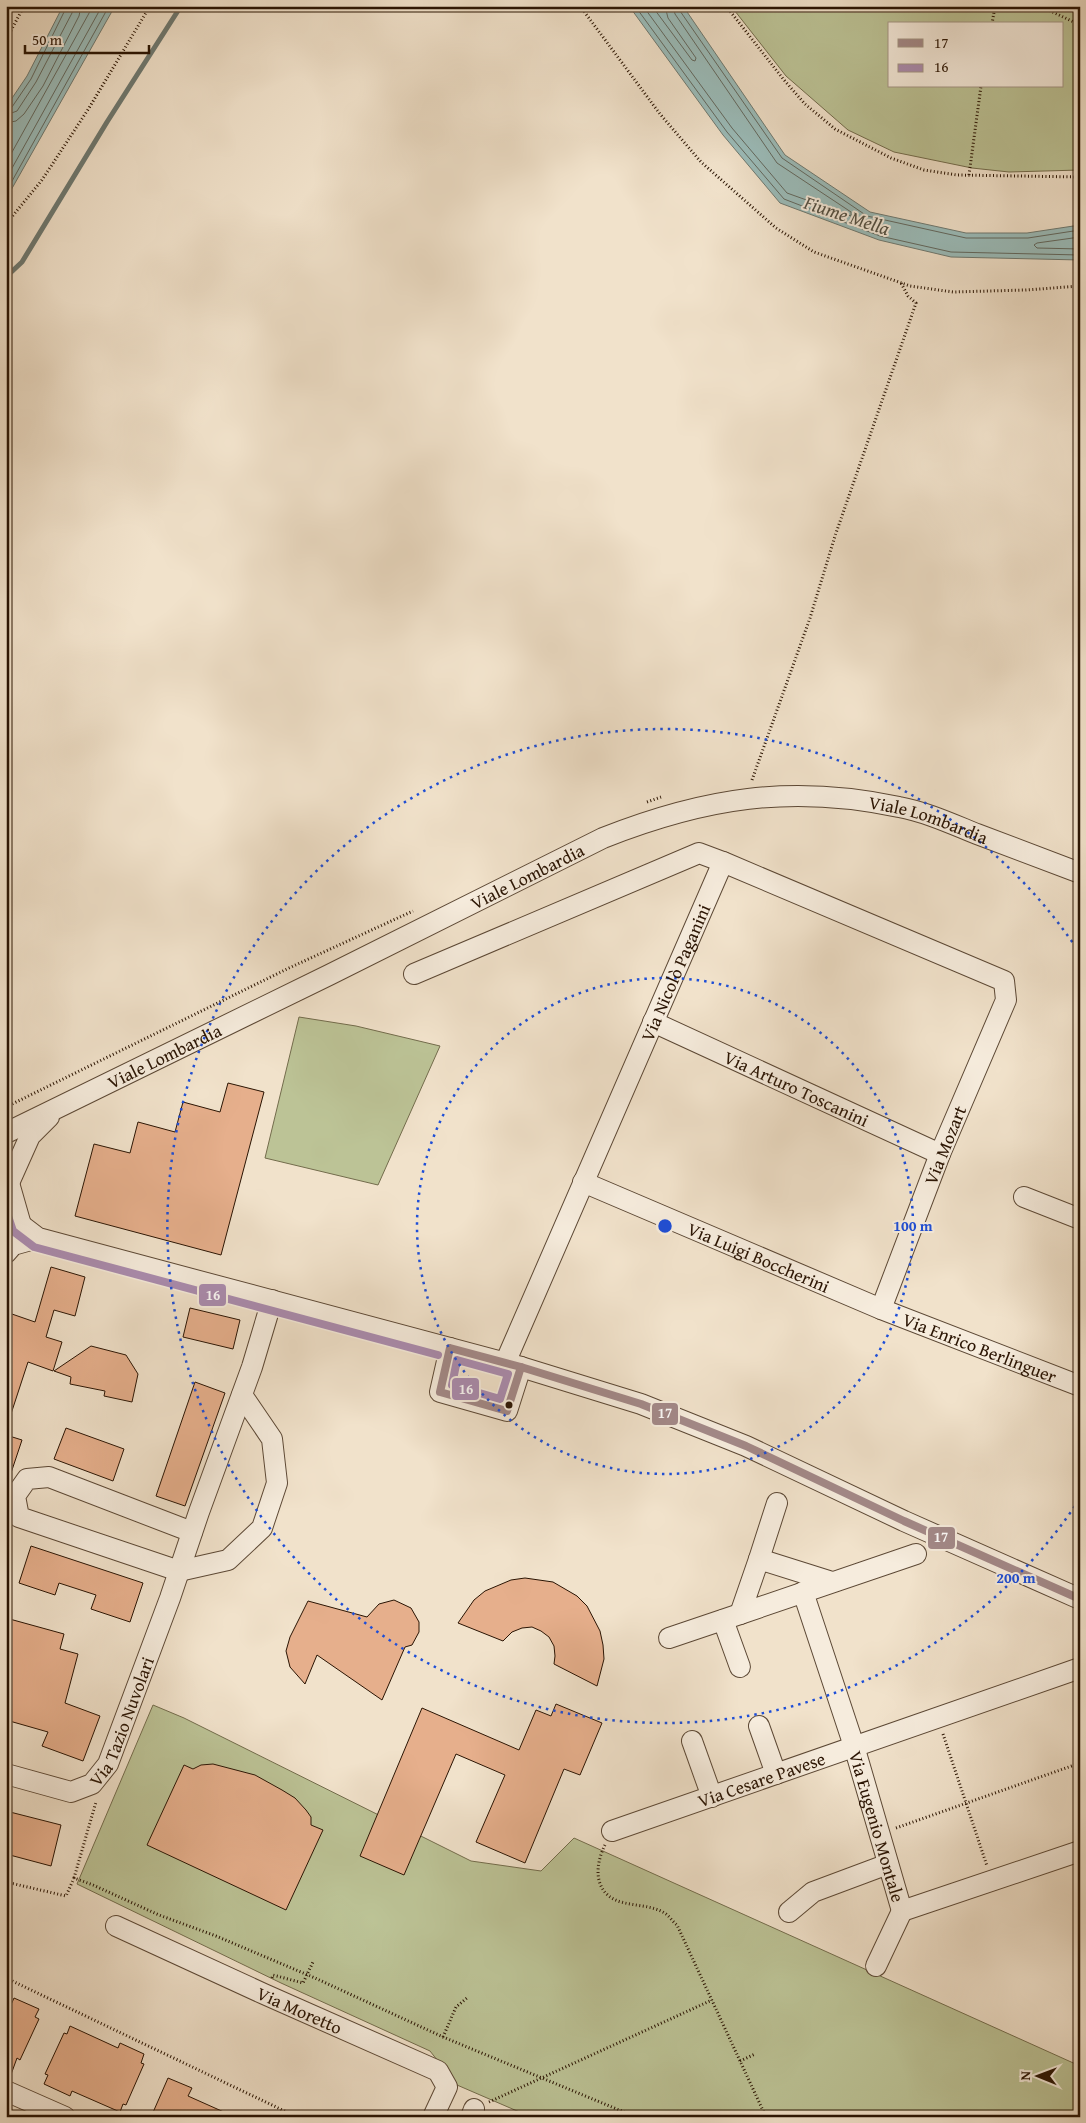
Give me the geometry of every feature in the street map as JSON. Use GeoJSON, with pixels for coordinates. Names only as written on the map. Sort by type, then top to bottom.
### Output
{"type":"FeatureCollection","features":[{"type":"Feature","properties":{"kind":"street","name":"Viale Lombardia"},"geometry":{"type":"LineString","coordinates":[[6,1133],[603,838],[647,820],[702,805],[751,797],[796,794],[841,797],[900,807],[944,820],[1080,874]]}},
{"type":"Feature","properties":{"kind":"street"},"geometry":{"type":"LineString","coordinates":[[414,974],[699,853],[723,862]]}},
{"type":"Feature","properties":{"kind":"street","name":"Via Mozart"},"geometry":{"type":"LineString","coordinates":[[723,862],[1004,981],[1006,1000],[940,1154],[880,1309]]}},
{"type":"Feature","properties":{"kind":"street","name":"Via Nicolò Paganini"},"geometry":{"type":"LineString","coordinates":[[450,1348],[440,1392],[507,1411],[513,1365],[582,1182],[723,862]]}},
{"type":"Feature","properties":{"kind":"street","name":"Via Arturo Toscanini"},"geometry":{"type":"LineString","coordinates":[[653,1022],[940,1154]]}},
{"type":"Feature","properties":{"kind":"street"},"geometry":{"type":"LineString","coordinates":[[57,1108],[30,1136],[8,1181],[14,1223],[38,1238],[513,1365],[641,1404],[738,1443],[904,1521],[1080,1599]]}},
{"type":"Feature","properties":{"kind":"street","name":"Via Luigi Boccherini"},"geometry":{"type":"LineString","coordinates":[[582,1182],[880,1309]]}},
{"type":"Feature","properties":{"kind":"street"},"geometry":{"type":"LineString","coordinates":[[1024,1197],[1080,1219]]}},
{"type":"Feature","properties":{"kind":"street"},"geometry":{"type":"LineString","coordinates":[[6,1253],[13,1245],[38,1238]]}},
{"type":"Feature","properties":{"kind":"street","name":"Via Tazio Nuvolari"},"geometry":{"type":"LineString","coordinates":[[6,1774],[71,1792],[92,1784],[108,1764],[242,1395],[272,1300]]}},
{"type":"Feature","properties":{"kind":"street","name":"Via Enrico Berlinguer"},"geometry":{"type":"LineString","coordinates":[[880,1309],[1080,1386]]}},
{"type":"Feature","properties":{"kind":"street"},"geometry":{"type":"LineString","coordinates":[[192,1532],[49,1477],[27,1478],[15,1496],[13,1515],[179,1572],[228,1560],[262,1528],[277,1483],[272,1438],[242,1395]]}},
{"type":"Feature","properties":{"kind":"street"},"geometry":{"type":"LineString","coordinates":[[740,1668],[731,1617],[759,1559],[777,1503]]}},
{"type":"Feature","properties":{"kind":"street"},"geometry":{"type":"LineString","coordinates":[[669,1638],[916,1554]]}},
{"type":"Feature","properties":{"kind":"street"},"geometry":{"type":"LineString","coordinates":[[759,1559],[832,1582]]}},
{"type":"Feature","properties":{"kind":"street","name":"Via Eugenio Montale"},"geometry":{"type":"LineString","coordinates":[[803,1592],[854,1746],[902,1911],[1080,1851]]}},
{"type":"Feature","properties":{"kind":"street","name":"Via Cesare Pavese"},"geometry":{"type":"LineString","coordinates":[[612,1830],[1080,1668]]}},
{"type":"Feature","properties":{"kind":"street"},"geometry":{"type":"LineString","coordinates":[[759,1726],[776,1774]]}},
{"type":"Feature","properties":{"kind":"street"},"geometry":{"type":"LineString","coordinates":[[692,1741],[712,1796]]}},
{"type":"Feature","properties":{"kind":"street"},"geometry":{"type":"LineString","coordinates":[[789,1912],[814,1892],[888,1864]]}},
{"type":"Feature","properties":{"kind":"street"},"geometry":{"type":"LineString","coordinates":[[876,1966],[902,1911]]}},
{"type":"Feature","properties":{"kind":"street","name":"Via Moretto"},"geometry":{"type":"LineString","coordinates":[[116,1926],[438,2071],[447,2087],[434,2117]]}},
{"type":"Feature","properties":{"kind":"street"},"geometry":{"type":"LineString","coordinates":[[6,2091],[65,2117]]}},
{"type":"Feature","properties":{"kind":"path"},"geometry":{"type":"LineString","coordinates":[[6,40],[24,6]]}},
{"type":"Feature","properties":{"kind":"path"},"geometry":{"type":"LineString","coordinates":[[6,224],[42,180],[89,108],[150,6]]}},
{"type":"Feature","properties":{"kind":"path"},"geometry":{"type":"LineString","coordinates":[[580,6],[660,114],[702,162],[769,222],[814,252],[901,283],[953,292],[1080,286]]}},
{"type":"Feature","properties":{"kind":"path"},"geometry":{"type":"LineString","coordinates":[[726,6],[805,104],[835,129],[891,158],[924,170],[968,175],[1080,177]]}},
{"type":"Feature","properties":{"kind":"path"},"geometry":{"type":"LineString","coordinates":[[992,22],[995,6]]}},
{"type":"Feature","properties":{"kind":"path"},"geometry":{"type":"LineString","coordinates":[[1040,6],[1080,25]]}},
{"type":"Feature","properties":{"kind":"path"},"geometry":{"type":"LineString","coordinates":[[968,175],[981,88]]}},
{"type":"Feature","properties":{"kind":"path"},"geometry":{"type":"LineString","coordinates":[[751,781],[810,618],[836,536],[916,303],[908,296],[901,283]]}},
{"type":"Feature","properties":{"kind":"path"},"geometry":{"type":"LineString","coordinates":[[937,1717],[992,1880]]}},
{"type":"Feature","properties":{"kind":"path"},"geometry":{"type":"LineString","coordinates":[[879,1834],[1080,1763]]}},
{"type":"Feature","properties":{"kind":"path"},"geometry":{"type":"LineString","coordinates":[[6,1882],[66,1896],[74,1878],[96,1802],[92,1784]]}},
{"type":"Feature","properties":{"kind":"path"},"geometry":{"type":"LineString","coordinates":[[612,1830],[602,1850],[598,1866],[599,1881],[605,1895],[620,1902],[649,1908],[665,1914],[677,1925],[766,2117]]}},
{"type":"Feature","properties":{"kind":"path"},"geometry":{"type":"LineString","coordinates":[[74,1878],[159,1915],[216,1936],[442,2036],[636,2117]]}},
{"type":"Feature","properties":{"kind":"path"},"geometry":{"type":"LineString","coordinates":[[264,1994],[273,1975],[304,1983],[313,1962]]}},
{"type":"Feature","properties":{"kind":"path"},"geometry":{"type":"LineString","coordinates":[[6,1978],[297,2117]]}},
{"type":"Feature","properties":{"kind":"path"},"geometry":{"type":"LineString","coordinates":[[442,2036],[456,2007],[467,1998]]}},
{"type":"Feature","properties":{"kind":"path"},"geometry":{"type":"LineString","coordinates":[[472,2113],[712,2000]]}},
{"type":"Feature","properties":{"kind":"path"},"geometry":{"type":"LineString","coordinates":[[740,2061],[755,2054]]}},
{"type":"Feature","properties":{"kind":"green space"},"geometry":{"type":"Polygon","coordinates":[[[731,6],[1080,6],[1080,170],[1009,172],[972,168],[894,152],[848,130],[786,76],[731,6]]]}},
{"type":"Feature","properties":{"kind":"green space"},"geometry":{"type":"Polygon","coordinates":[[[299,1017],[356,1026],[440,1046],[378,1185],[265,1158],[299,1017]]]}},
{"type":"Feature","properties":{"kind":"green space"},"geometry":{"type":"Polygon","coordinates":[[[153,1705],[184,1718],[471,1861],[541,1871],[574,1838],[1080,2066],[1080,2117],[531,2117],[457,2085],[430,2051],[281,1983],[77,1884],[153,1705]]]}},
{"type":"Feature","properties":{"kind":"water"},"geometry":{"type":"Polygon","coordinates":[[[63,6],[115,6],[6,199],[6,107],[27,76],[63,6]]]}},
{"type":"Feature","properties":{"kind":"water","name":"Fiume Mella"},"geometry":{"type":"Polygon","coordinates":[[[629,6],[683,6],[785,155],[870,212],[966,233],[1027,233],[1080,225],[1080,260],[951,257],[879,240],[780,203],[723,135],[629,6]]]}},
{"type":"Feature","properties":{"kind":"building"},"geometry":{"type":"Polygon","coordinates":[[[228,1083],[264,1092],[221,1255],[75,1216],[94,1144],[130,1153],[138,1122],[175,1132],[183,1102],[220,1112],[228,1083]]]}},
{"type":"Feature","properties":{"kind":"building"},"geometry":{"type":"Polygon","coordinates":[[[51,1267],[85,1277],[75,1316],[54,1310],[46,1337],[62,1342],[53,1371],[28,1362],[9,1420],[6,1420],[6,1323],[9,1313],[35,1322],[51,1267]]]}},
{"type":"Feature","properties":{"kind":"building"},"geometry":{"type":"Polygon","coordinates":[[[190,1308],[240,1320],[233,1349],[183,1337],[190,1308]]]}},
{"type":"Feature","properties":{"kind":"building"},"geometry":{"type":"Polygon","coordinates":[[[91,1346],[126,1355],[138,1374],[132,1402],[104,1396],[105,1391],[70,1384],[71,1377],[54,1371],[91,1346]]]}},
{"type":"Feature","properties":{"kind":"building"},"geometry":{"type":"Polygon","coordinates":[[[195,1382],[225,1393],[185,1506],[156,1496],[195,1382]]]}},
{"type":"Feature","properties":{"kind":"building"},"geometry":{"type":"Polygon","coordinates":[[[66,1428],[124,1449],[113,1481],[54,1459],[66,1428]]]}},
{"type":"Feature","properties":{"kind":"building"},"geometry":{"type":"Polygon","coordinates":[[[6,1435],[22,1440],[9,1479],[6,1478],[6,1435]]]}},
{"type":"Feature","properties":{"kind":"building"},"geometry":{"type":"Polygon","coordinates":[[[31,1546],[143,1583],[130,1622],[91,1609],[96,1595],[59,1583],[55,1595],[19,1583],[31,1546]]]}},
{"type":"Feature","properties":{"kind":"building"},"geometry":{"type":"Polygon","coordinates":[[[525,1578],[553,1582],[577,1596],[587,1606],[600,1631],[603,1645],[604,1659],[597,1686],[554,1664],[554,1646],[549,1637],[541,1631],[532,1627],[522,1628],[512,1632],[503,1641],[458,1623],[474,1600],[485,1591],[511,1580],[525,1578]]]}},
{"type":"Feature","properties":{"kind":"building"},"geometry":{"type":"Polygon","coordinates":[[[394,1600],[411,1608],[419,1622],[419,1632],[412,1645],[405,1647],[382,1700],[317,1655],[305,1684],[290,1667],[286,1651],[290,1637],[308,1601],[367,1617],[379,1604],[394,1600]]]}},
{"type":"Feature","properties":{"kind":"building"},"geometry":{"type":"Polygon","coordinates":[[[6,1618],[64,1634],[60,1649],[78,1654],[65,1703],[100,1716],[83,1761],[42,1746],[48,1732],[6,1720],[6,1618]]]}},
{"type":"Feature","properties":{"kind":"building"},"geometry":{"type":"Polygon","coordinates":[[[556,1704],[602,1723],[580,1775],[564,1769],[525,1863],[476,1842],[505,1775],[456,1754],[404,1875],[360,1856],[422,1708],[519,1750],[536,1710],[551,1716],[556,1704]]]}},
{"type":"Feature","properties":{"kind":"building"},"geometry":{"type":"Polygon","coordinates":[[[213,1764],[255,1775],[282,1790],[295,1798],[306,1810],[311,1817],[311,1825],[323,1830],[286,1910],[147,1845],[184,1765],[193,1769],[201,1765],[213,1764]]]}},
{"type":"Feature","properties":{"kind":"building"},"geometry":{"type":"Polygon","coordinates":[[[6,1811],[61,1825],[51,1866],[6,1854],[6,1811]]]}},
{"type":"Feature","properties":{"kind":"building"},"geometry":{"type":"Polygon","coordinates":[[[14,1998],[39,2009],[35,2017],[39,2019],[20,2060],[17,2058],[9,2080],[6,2079],[6,2016],[14,1998]]]}},
{"type":"Feature","properties":{"kind":"building"},"geometry":{"type":"Polygon","coordinates":[[[70,2026],[118,2048],[120,2043],[144,2054],[141,2063],[144,2064],[126,2105],[123,2104],[120,2112],[72,2091],[70,2096],[44,2084],[48,2075],[45,2074],[64,2033],[67,2034],[70,2026]]]}},
{"type":"Feature","properties":{"kind":"building"},"geometry":{"type":"Polygon","coordinates":[[[168,2078],[192,2088],[188,2096],[235,2117],[151,2117],[168,2078]]]}},
{"type":"Feature","properties":{"kind":"waterway"},"geometry":{"type":"LineString","coordinates":[[6,277],[22,262],[107,122],[181,6]]}},
{"type":"Feature","properties":{"kind":"transit line","name":"16"},"geometry":{"type":"LineString","coordinates":[[6,1210],[13,1231],[34,1247],[438,1355]]}},
{"type":"Feature","properties":{"kind":"transit line","name":"17"},"geometry":{"type":"LineString","coordinates":[[450,1348],[521,1367],[507,1411],[440,1392],[450,1348]]}},
{"type":"Feature","properties":{"kind":"transit line","name":"16"},"geometry":{"type":"LineString","coordinates":[[457,1360],[508,1374],[500,1399],[452,1385],[457,1360]]}},
{"type":"Feature","properties":{"kind":"transit line","name":"17"},"geometry":{"type":"LineString","coordinates":[[521,1367],[641,1404],[746,1446],[904,1521],[1080,1599]]}}]}
